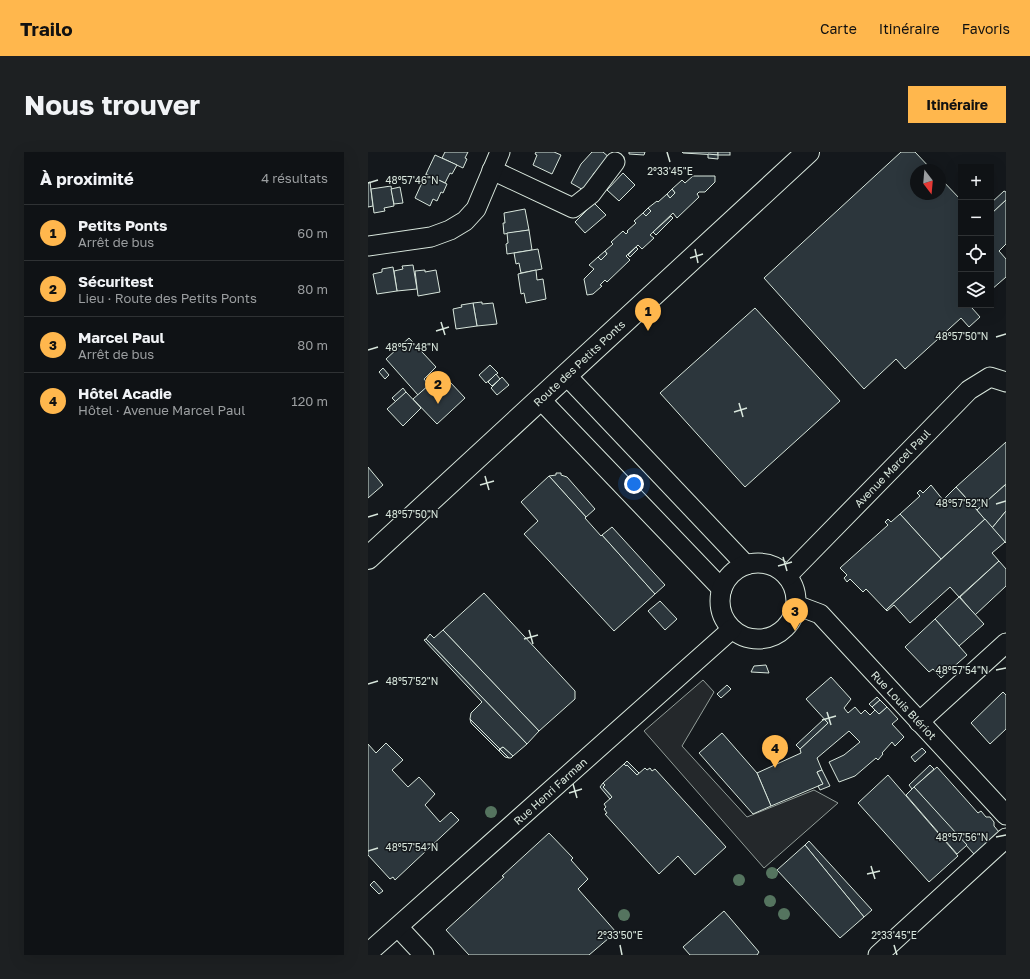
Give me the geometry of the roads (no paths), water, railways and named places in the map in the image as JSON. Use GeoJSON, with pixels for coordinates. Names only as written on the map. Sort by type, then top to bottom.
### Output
{"type":"FeatureCollection","features":[{"type":"Feature","properties":{"kind":"main road","name":"Route des Petits Ponts"},"geometry":{"type":"LineString","coordinates":[[368,558],[808,152]]}},
{"type":"Feature","properties":{"kind":"street"},"geometry":{"type":"LineString","coordinates":[[368,246],[431,237],[450,230],[465,221],[476,209],[500,152]]}},
{"type":"Feature","properties":{"kind":"street"},"geometry":{"type":"LineString","coordinates":[[492,170],[573,208],[591,194],[615,162]]}},
{"type":"Feature","properties":{"kind":"street"},"geometry":{"type":"LineString","coordinates":[[566,375],[746,564]]}},
{"type":"Feature","properties":{"kind":"street","name":"Avenue Marcel Paul"},"geometry":{"type":"LineString","coordinates":[[787,576],[969,390],[990,377],[1006,382]]}},
{"type":"Feature","properties":{"kind":"street"},"geometry":{"type":"LineString","coordinates":[[540,399],[722,589]]}},
{"type":"Feature","properties":{"kind":"street"},"geometry":{"type":"LineString","coordinates":[[759,563],[769,564],[781,570],[787,576],[795,589],[796,605],[793,617],[787,626],[772,637],[752,639],[732,629],[722,615],[720,602],[722,589],[730,575],[746,564],[759,563]]}},
{"type":"Feature","properties":{"kind":"street","name":"Rue Louis Blériot"},"geometry":{"type":"LineString","coordinates":[[796,605],[820,614],[1006,815]]}},
{"type":"Feature","properties":{"kind":"street","name":"Rue Henri Farman"},"geometry":{"type":"LineString","coordinates":[[368,953],[732,629]]}},
{"type":"Feature","properties":{"kind":"street"},"geometry":{"type":"LineString","coordinates":[[920,722],[1006,643]]}},
{"type":"Feature","properties":{"kind":"street"},"geometry":{"type":"LineString","coordinates":[[878,955],[1006,838]]}},
{"type":"Feature","properties":{"kind":"street"},"geometry":{"type":"LineString","coordinates":[[398,927],[424,955]]}},
{"type":"Feature","properties":{"kind":"place","name":"Petits Ponts"},"geometry":{"type":"Point","coordinates":[648,331]}},
{"type":"Feature","properties":{"kind":"place","name":"Sécuritest"},"geometry":{"type":"Point","coordinates":[438,404]}},
{"type":"Feature","properties":{"kind":"place","name":"Marcel Paul"},"geometry":{"type":"Point","coordinates":[795,631]}},
{"type":"Feature","properties":{"kind":"place","name":"Hôtel Acadie"},"geometry":{"type":"Point","coordinates":[775,768]}}]}
